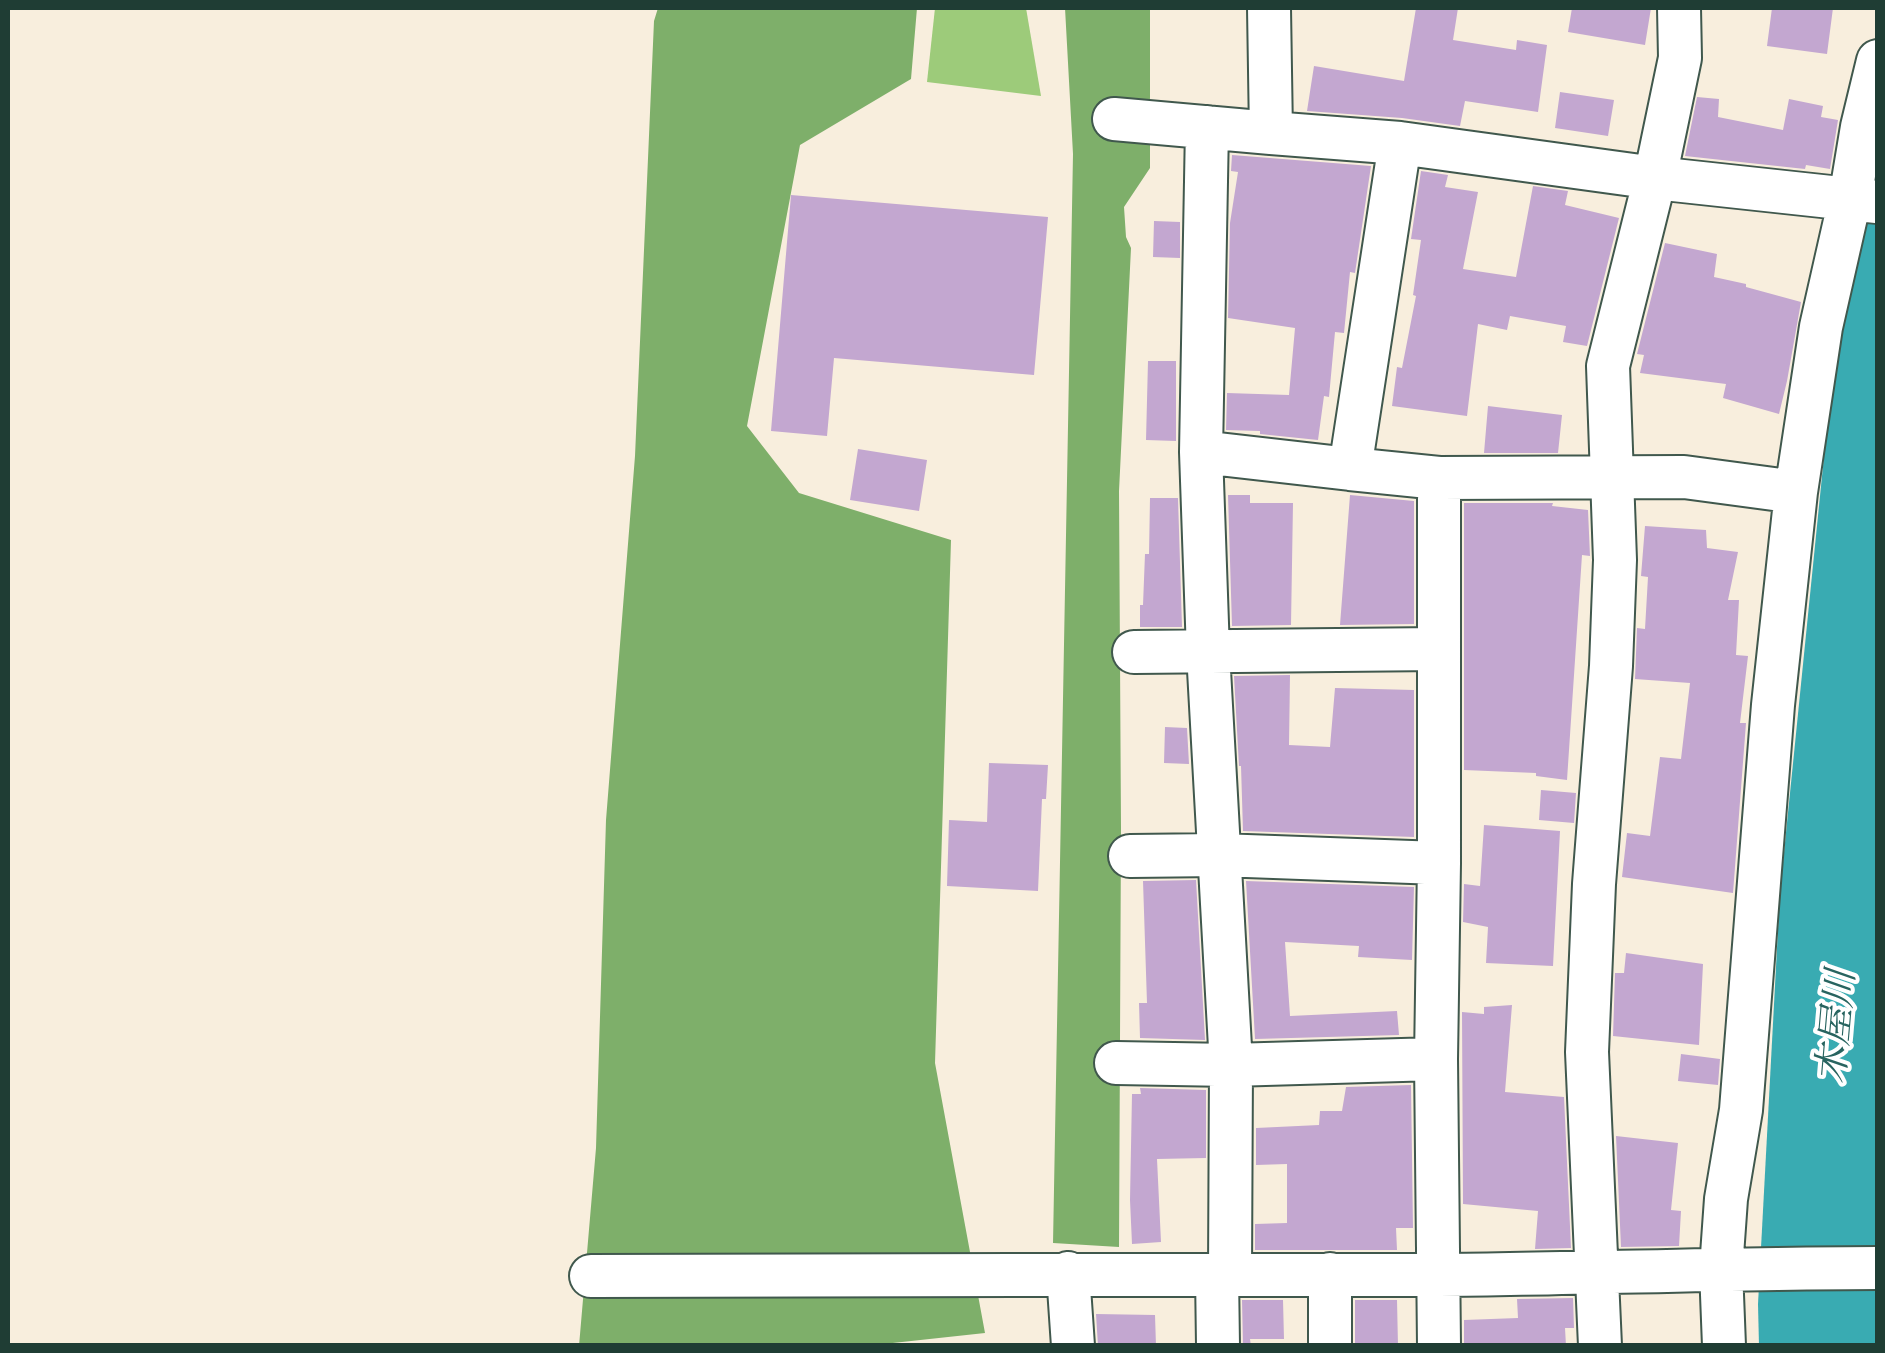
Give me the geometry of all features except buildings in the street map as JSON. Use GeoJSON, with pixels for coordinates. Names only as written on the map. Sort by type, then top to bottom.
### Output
{"type":"FeatureCollection","features":[{"type":"Feature","properties":{"kind":"street"},"geometry":{"type":"LineString","coordinates":[[1269,8],[1270,133]]}},
{"type":"Feature","properties":{"kind":"street"},"geometry":{"type":"LineString","coordinates":[[1600,1346],[1587,1052],[1615,560],[1608,366],[1680,58],[1678,8]]}},
{"type":"Feature","properties":{"kind":"street"},"geometry":{"type":"LineString","coordinates":[[1724,1346],[1732,1268],[1726,1199],[1741,1110],[1772,724],[1796,492],[1821,327],[1864,201],[1862,127],[1878,61]]}},
{"type":"Feature","properties":{"kind":"street"},"geometry":{"type":"LineString","coordinates":[[1114,119],[1400,143],[1655,178],[1864,201]]}},
{"type":"Feature","properties":{"kind":"street"},"geometry":{"type":"LineString","coordinates":[[1207,127],[1201,452],[1231,1065],[1218,1346]]}},
{"type":"Feature","properties":{"kind":"street"},"geometry":{"type":"LineString","coordinates":[[1350,470],[1400,143]]}},
{"type":"Feature","properties":{"kind":"street"},"geometry":{"type":"LineString","coordinates":[[1201,452],[1440,478],[1684,478],[1796,492]]}},
{"type":"Feature","properties":{"kind":"street"},"geometry":{"type":"LineString","coordinates":[[1439,1346],[1436,1060],[1440,478]]}},
{"type":"Feature","properties":{"kind":"street"},"geometry":{"type":"LineString","coordinates":[[1134,652],[1439,649]]}},
{"type":"Feature","properties":{"kind":"street"},"geometry":{"type":"LineString","coordinates":[[1130,856],[1219,855],[1440,864]]}},
{"type":"Feature","properties":{"kind":"street"},"geometry":{"type":"LineString","coordinates":[[1116,1063],[1231,1065],[1436,1060]]}},
{"type":"Feature","properties":{"kind":"street"},"geometry":{"type":"LineString","coordinates":[[591,1276],[1437,1275],[1878,1268]]}},
{"type":"Feature","properties":{"kind":"street"},"geometry":{"type":"LineString","coordinates":[[1068,1274],[1073,1346]]}},
{"type":"Feature","properties":{"kind":"street"},"geometry":{"type":"LineString","coordinates":[[1330,1274],[1330,1346]]}},
{"type":"Feature","properties":{"kind":"green space"},"geometry":{"type":"Polygon","coordinates":[[[658,8],[917,8],[911,79],[800,145],[747,426],[799,493],[951,540],[935,1063],[985,1333],[865,1346],[579,1346],[596,1148],[606,820],[635,456],[654,21],[658,8]]]}},
{"type":"Feature","properties":{"kind":"green space"},"geometry":{"type":"Polygon","coordinates":[[[935,8],[1026,8],[1041,96],[927,82],[935,8]]]}},
{"type":"Feature","properties":{"kind":"green space"},"geometry":{"type":"Polygon","coordinates":[[[1065,8],[1150,8],[1150,168],[1124,207],[1126,237],[1131,248],[1119,491],[1119,1247],[1053,1243],[1073,154],[1065,8]]]}},
{"type":"Feature","properties":{"kind":"water","name":"木屋川"},"geometry":{"type":"Polygon","coordinates":[[[1877,111],[1877,1345],[1759,1346],[1780,892],[1850,199],[1877,111]]]}}]}
